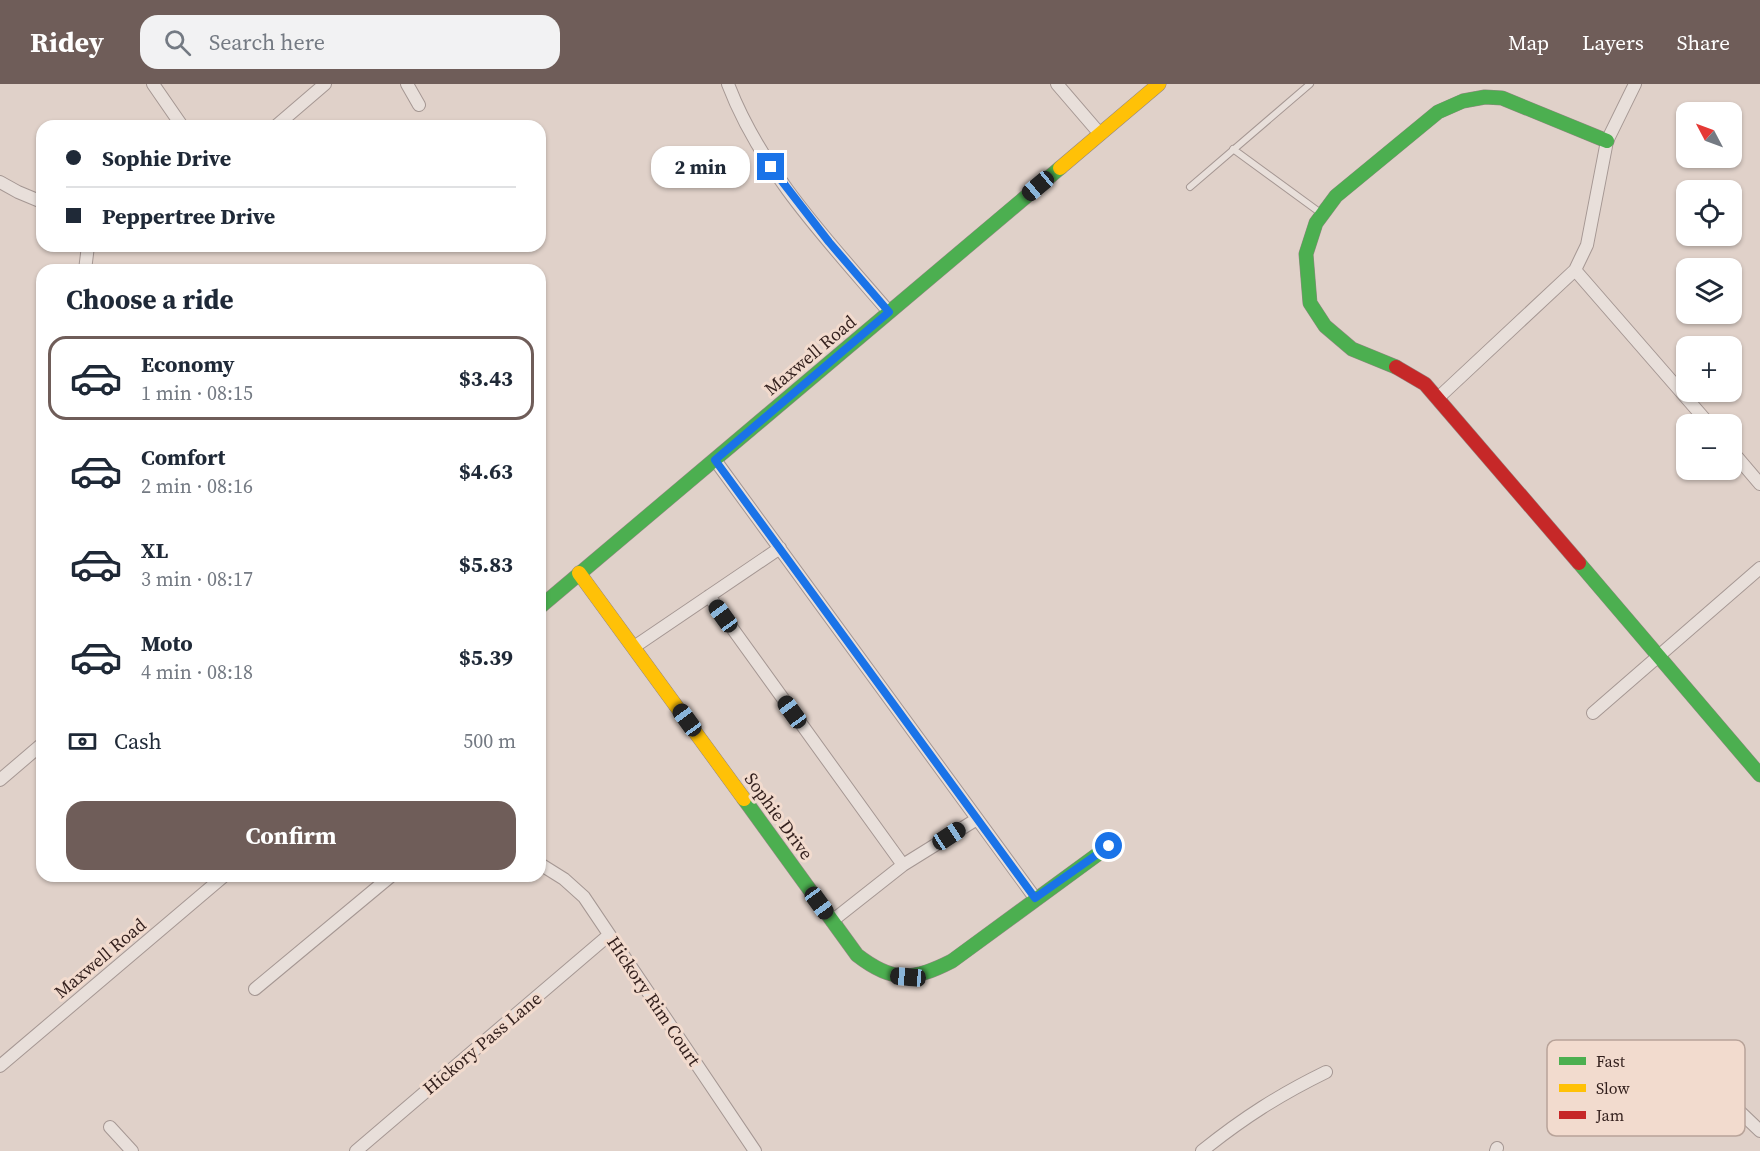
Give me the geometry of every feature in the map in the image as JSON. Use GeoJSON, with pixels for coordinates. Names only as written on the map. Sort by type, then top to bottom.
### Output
{"type":"FeatureCollection","features":[{"type":"Feature","properties":{"kind":"street"},"geometry":{"type":"LineString","coordinates":[[153,84],[178,120]]}},
{"type":"Feature","properties":{"kind":"street"},"geometry":{"type":"LineString","coordinates":[[283,120],[325,84]]}},
{"type":"Feature","properties":{"kind":"street"},"geometry":{"type":"LineString","coordinates":[[407,84],[419,105]]}},
{"type":"Feature","properties":{"kind":"street"},"geometry":{"type":"LineString","coordinates":[[728,84],[771,167],[829,242],[889,312]]}},
{"type":"Feature","properties":{"kind":"street"},"geometry":{"type":"LineString","coordinates":[[1057,84],[1100,134]]}},
{"type":"Feature","properties":{"kind":"street","name":"Maxwell Road"},"geometry":{"type":"LineString","coordinates":[[546,602],[1159,84]]}},
{"type":"Feature","properties":{"kind":"street"},"geometry":{"type":"LineString","coordinates":[[1438,398],[1575,270],[1587,245],[1607,141],[1635,84]]}},
{"type":"Feature","properties":{"kind":"street"},"geometry":{"type":"LineString","coordinates":[[1607,141],[1502,98],[1485,97],[1463,101],[1438,112],[1336,196],[1322,214],[1316,223],[1306,254],[1310,303],[1325,326],[1352,349],[1407,372],[1425,384],[1760,775]]}},
{"type":"Feature","properties":{"kind":"street"},"geometry":{"type":"LineString","coordinates":[[0,182],[36,200]]}},
{"type":"Feature","properties":{"kind":"street"},"geometry":{"type":"LineString","coordinates":[[1575,270],[1700,414]]}},
{"type":"Feature","properties":{"kind":"street"},"geometry":{"type":"LineString","coordinates":[[715,460],[1035,898]]}},
{"type":"Feature","properties":{"kind":"street"},"geometry":{"type":"LineString","coordinates":[[1742,463],[1760,484]]}},
{"type":"Feature","properties":{"kind":"street"},"geometry":{"type":"LineString","coordinates":[[634,647],[780,548]]}},
{"type":"Feature","properties":{"kind":"street"},"geometry":{"type":"LineString","coordinates":[[1593,713],[1760,568]]}},
{"type":"Feature","properties":{"kind":"street","name":"Sophie Drive"},"geometry":{"type":"LineString","coordinates":[[579,573],[857,955],[872,968],[892,976],[908,977],[928,974],[952,961],[1109,846]]}},
{"type":"Feature","properties":{"kind":"street"},"geometry":{"type":"LineString","coordinates":[[709,596],[903,865]]}},
{"type":"Feature","properties":{"kind":"street"},"geometry":{"type":"LineString","coordinates":[[0,780],[36,749]]}},
{"type":"Feature","properties":{"kind":"street"},"geometry":{"type":"LineString","coordinates":[[832,921],[903,865],[977,819]]}},
{"type":"Feature","properties":{"kind":"street","name":"Hickory Rim Court"},"geometry":{"type":"LineString","coordinates":[[546,868],[564,879],[584,897],[755,1151]]}},
{"type":"Feature","properties":{"kind":"street","name":"Maxwell Road"},"geometry":{"type":"LineString","coordinates":[[0,1066],[217,882]]}},
{"type":"Feature","properties":{"kind":"street"},"geometry":{"type":"LineString","coordinates":[[255,989],[384,882]]}},
{"type":"Feature","properties":{"kind":"street","name":"Hickory Pass Lane"},"geometry":{"type":"LineString","coordinates":[[356,1151],[609,935]]}},
{"type":"Feature","properties":{"kind":"street"},"geometry":{"type":"LineString","coordinates":[[1202,1151],[1251,1113],[1287,1091],[1326,1072]]}},
{"type":"Feature","properties":{"kind":"street"},"geometry":{"type":"LineString","coordinates":[[1745,1117],[1760,1131]]}},
{"type":"Feature","properties":{"kind":"street"},"geometry":{"type":"LineString","coordinates":[[110,1127],[132,1151]]}},
{"type":"Feature","properties":{"kind":"lane"},"geometry":{"type":"LineString","coordinates":[[1190,187],[1310,84]]}},
{"type":"Feature","properties":{"kind":"lane"},"geometry":{"type":"LineString","coordinates":[[1233,149],[1322,214]]}},
{"type":"Feature","properties":{"kind":"traffic: fast"},"geometry":{"type":"LineString","coordinates":[[1396,367],[1352,349],[1325,326],[1310,303],[1306,254],[1316,223],[1336,196],[1438,112],[1463,101],[1485,97],[1502,98],[1607,141]]}},
{"type":"Feature","properties":{"kind":"traffic: fast"},"geometry":{"type":"LineString","coordinates":[[546,602],[1060,168]]}},
{"type":"Feature","properties":{"kind":"traffic: fast"},"geometry":{"type":"LineString","coordinates":[[1579,563],[1760,775]]}},
{"type":"Feature","properties":{"kind":"traffic: fast"},"geometry":{"type":"LineString","coordinates":[[744,799],[857,955],[882,971],[903,976],[926,972],[952,961],[1109,846]]}},
{"type":"Feature","properties":{"kind":"traffic: slow"},"geometry":{"type":"LineString","coordinates":[[1060,168],[1159,84]]}},
{"type":"Feature","properties":{"kind":"traffic: slow"},"geometry":{"type":"LineString","coordinates":[[579,573],[744,799]]}},
{"type":"Feature","properties":{"kind":"traffic: jam"},"geometry":{"type":"LineString","coordinates":[[1396,367],[1425,384],[1579,563]]}},
{"type":"Feature","properties":{"kind":"route"},"geometry":{"type":"LineString","coordinates":[[771,167],[829,242],[889,312],[715,460],[1035,898],[1109,846]]}}]}
